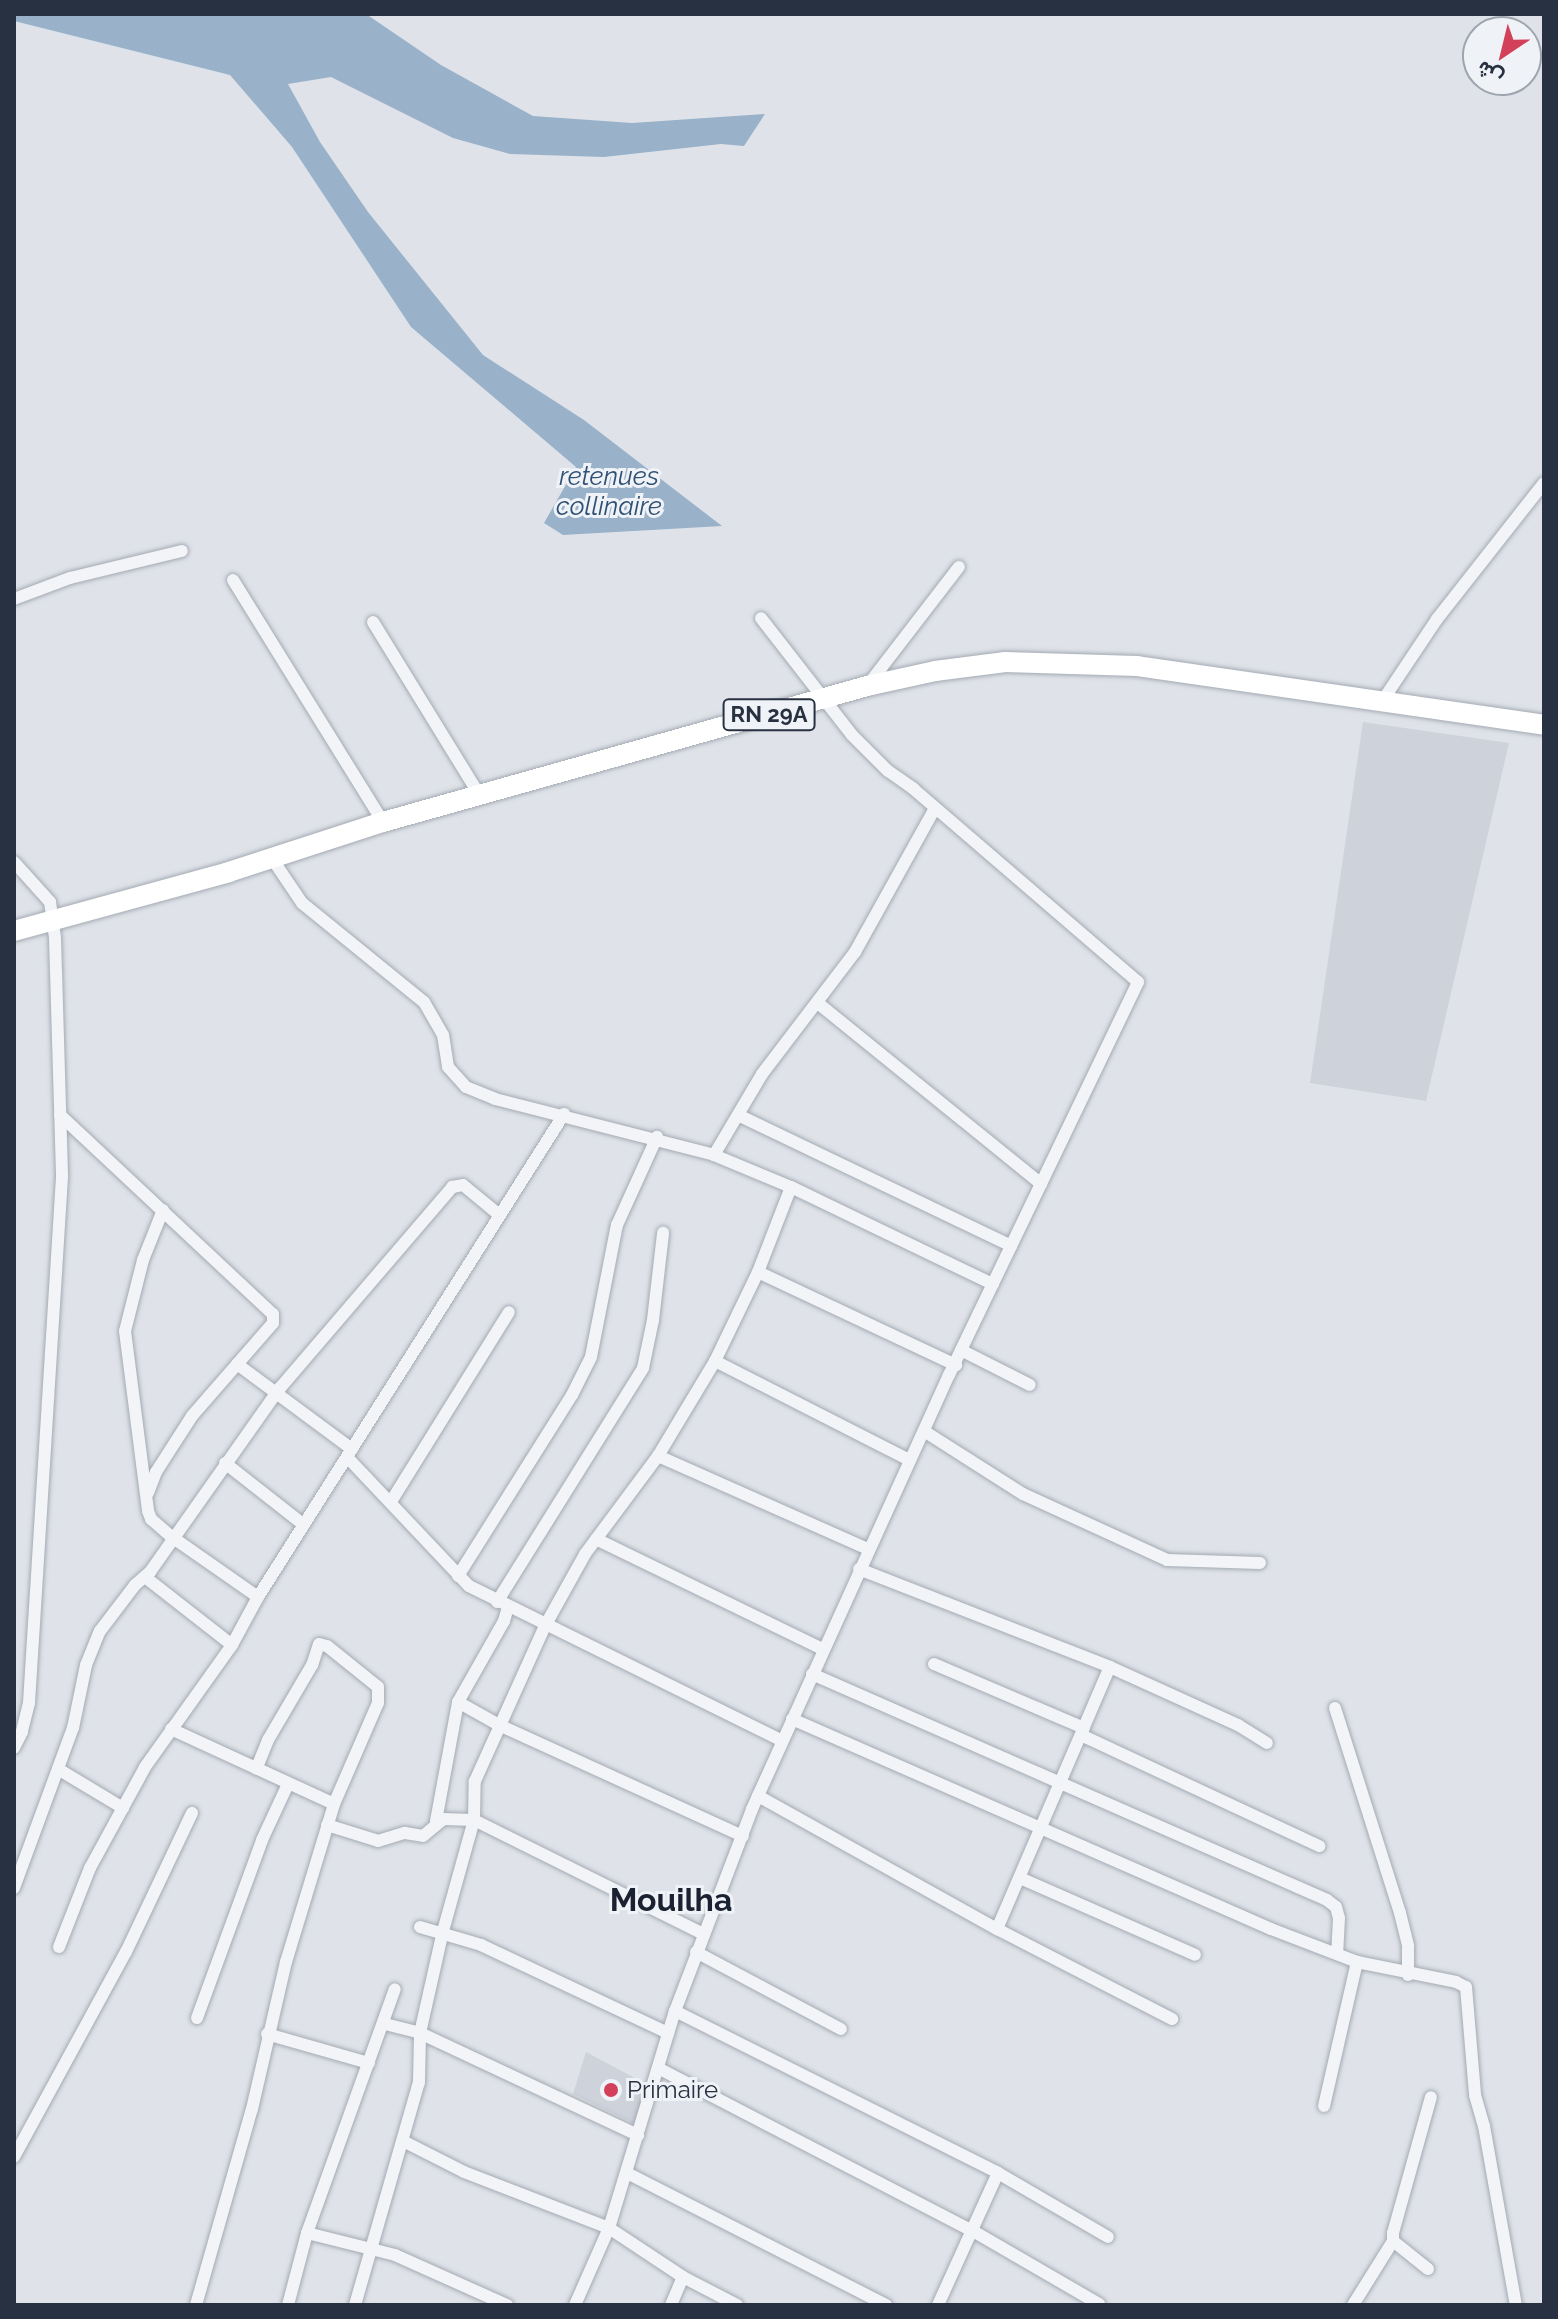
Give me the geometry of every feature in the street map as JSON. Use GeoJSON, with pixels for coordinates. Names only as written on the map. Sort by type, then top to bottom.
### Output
{"type":"FeatureCollection","features":[{"type":"Feature","properties":{"kind":"main road","name":"RN 29A"},"geometry":{"type":"LineString","coordinates":[[14,931],[229,872],[383,822],[867,686],[935,671],[1005,662],[1137,666],[1544,725]]}},
{"type":"Feature","properties":{"kind":"street"},"geometry":{"type":"LineString","coordinates":[[1381,703],[1437,619],[1544,483]]}},
{"type":"Feature","properties":{"kind":"street"},"geometry":{"type":"LineString","coordinates":[[14,599],[70,578],[182,551]]}},
{"type":"Feature","properties":{"kind":"street"},"geometry":{"type":"LineString","coordinates":[[867,686],[959,567]]}},
{"type":"Feature","properties":{"kind":"street"},"geometry":{"type":"LineString","coordinates":[[233,580],[383,822]]}},
{"type":"Feature","properties":{"kind":"street"},"geometry":{"type":"LineString","coordinates":[[575,2305],[609,2228],[675,2011],[758,1796],[909,1460],[1138,982],[934,810],[914,789],[888,771],[822,699],[761,618]]}},
{"type":"Feature","properties":{"kind":"street"},"geometry":{"type":"LineString","coordinates":[[373,622],[480,796]]}},
{"type":"Feature","properties":{"kind":"street"},"geometry":{"type":"LineString","coordinates":[[714,1155],[762,1074],[819,1004],[855,952],[934,810]]}},
{"type":"Feature","properties":{"kind":"street"},"geometry":{"type":"LineString","coordinates":[[271,857],[302,903],[424,1002],[443,1035],[448,1067],[466,1087],[495,1099],[657,1137],[714,1155],[791,1187],[993,1284]]}},
{"type":"Feature","properties":{"kind":"street"},"geometry":{"type":"LineString","coordinates":[[14,862],[50,902],[53,919],[61,1233],[29,1703],[22,1732],[14,1748]]}},
{"type":"Feature","properties":{"kind":"street"},"geometry":{"type":"LineString","coordinates":[[819,1004],[1041,1184]]}},
{"type":"Feature","properties":{"kind":"street"},"geometry":{"type":"LineString","coordinates":[[59,1947],[78,1894],[123,1808],[171,1729],[232,1645],[258,1597],[564,1114]]}},
{"type":"Feature","properties":{"kind":"street"},"geometry":{"type":"LineString","coordinates":[[60,1115],[273,1314],[273,1323],[192,1416],[156,1472],[148,1493]]}},
{"type":"Feature","properties":{"kind":"street"},"geometry":{"type":"LineString","coordinates":[[738,1115],[1011,1246]]}},
{"type":"Feature","properties":{"kind":"street"},"geometry":{"type":"LineString","coordinates":[[458,1576],[572,1395],[591,1357],[610,1275],[615,1233],[657,1137]]}},
{"type":"Feature","properties":{"kind":"street"},"geometry":{"type":"LineString","coordinates":[[14,1888],[58,1769],[94,1641],[135,1585],[145,1577],[277,1393],[452,1187],[463,1185],[498,1214]]}},
{"type":"Feature","properties":{"kind":"street"},"geometry":{"type":"LineString","coordinates":[[355,2305],[419,2082],[420,2033],[443,1931],[474,1820],[475,1781],[545,1626],[596,1539],[658,1456],[715,1361],[758,1272],[791,1187]]}},
{"type":"Feature","properties":{"kind":"street"},"geometry":{"type":"LineString","coordinates":[[163,1210],[143,1260],[125,1331],[151,1519],[258,1597]]}},
{"type":"Feature","properties":{"kind":"street"},"geometry":{"type":"LineString","coordinates":[[327,1825],[378,1841],[405,1833],[423,1836],[436,1821],[458,1702],[504,1621],[502,1605],[643,1368],[651,1332],[663,1233]]}},
{"type":"Feature","properties":{"kind":"street"},"geometry":{"type":"LineString","coordinates":[[758,1272],[956,1365]]}},
{"type":"Feature","properties":{"kind":"street"},"geometry":{"type":"LineString","coordinates":[[392,1500],[509,1312]]}},
{"type":"Feature","properties":{"kind":"street"},"geometry":{"type":"LineString","coordinates":[[961,1350],[1030,1385]]}},
{"type":"Feature","properties":{"kind":"street"},"geometry":{"type":"LineString","coordinates":[[715,1361],[909,1460]]}},
{"type":"Feature","properties":{"kind":"street"},"geometry":{"type":"LineString","coordinates":[[237,1364],[350,1453],[458,1576],[502,1605],[782,1741]]}},
{"type":"Feature","properties":{"kind":"street"},"geometry":{"type":"LineString","coordinates":[[924,1431],[1023,1494],[1167,1560],[1260,1563]]}},
{"type":"Feature","properties":{"kind":"street"},"geometry":{"type":"LineString","coordinates":[[658,1456],[868,1549]]}},
{"type":"Feature","properties":{"kind":"street"},"geometry":{"type":"LineString","coordinates":[[225,1463],[304,1525]]}},
{"type":"Feature","properties":{"kind":"street"},"geometry":{"type":"LineString","coordinates":[[596,1539],[823,1649]]}},
{"type":"Feature","properties":{"kind":"street"},"geometry":{"type":"LineString","coordinates":[[859,1569],[1110,1667],[1238,1725],[1267,1743]]}},
{"type":"Feature","properties":{"kind":"street"},"geometry":{"type":"LineString","coordinates":[[145,1577],[232,1645]]}},
{"type":"Feature","properties":{"kind":"street"},"geometry":{"type":"LineString","coordinates":[[196,2305],[252,2109],[267,2034],[327,1825],[378,1703],[379,1691],[322,1643],[315,1647],[312,1665],[268,1740],[256,1769]]}},
{"type":"Feature","properties":{"kind":"street"},"geometry":{"type":"LineString","coordinates":[[934,1664],[1319,1846]]}},
{"type":"Feature","properties":{"kind":"street"},"geometry":{"type":"LineString","coordinates":[[997,1929],[1110,1667]]}},
{"type":"Feature","properties":{"kind":"street"},"geometry":{"type":"LineString","coordinates":[[812,1674],[1327,1900],[1336,1907],[1339,1918],[1337,1952]]}},
{"type":"Feature","properties":{"kind":"street"},"geometry":{"type":"LineString","coordinates":[[458,1702],[499,1725],[743,1836]]}},
{"type":"Feature","properties":{"kind":"street"},"geometry":{"type":"LineString","coordinates":[[1335,1708],[1400,1913],[1408,1946],[1408,1975]]}},
{"type":"Feature","properties":{"kind":"street"},"geometry":{"type":"LineString","coordinates":[[792,1719],[1271,1929],[1357,1962],[1408,1975],[1456,1982],[1466,1987],[1469,1994],[1475,2095],[1484,2126],[1516,2305]]}},
{"type":"Feature","properties":{"kind":"street"},"geometry":{"type":"LineString","coordinates":[[171,1729],[334,1804]]}},
{"type":"Feature","properties":{"kind":"street"},"geometry":{"type":"LineString","coordinates":[[58,1769],[123,1808]]}},
{"type":"Feature","properties":{"kind":"street"},"geometry":{"type":"LineString","coordinates":[[197,2018],[250,1871],[288,1784]]}},
{"type":"Feature","properties":{"kind":"street"},"geometry":{"type":"LineString","coordinates":[[758,1796],[997,1929],[1172,2019]]}},
{"type":"Feature","properties":{"kind":"street"},"geometry":{"type":"LineString","coordinates":[[14,2157],[126,1952],[192,1813]]}},
{"type":"Feature","properties":{"kind":"street"},"geometry":{"type":"LineString","coordinates":[[436,1821],[474,1820],[704,1934]]}},
{"type":"Feature","properties":{"kind":"street"},"geometry":{"type":"LineString","coordinates":[[1020,1878],[1195,1955]]}},
{"type":"Feature","properties":{"kind":"street"},"geometry":{"type":"LineString","coordinates":[[420,1927],[443,1931],[481,1945],[668,2033]]}},
{"type":"Feature","properties":{"kind":"street"},"geometry":{"type":"LineString","coordinates":[[696,1952],[841,2029]]}},
{"type":"Feature","properties":{"kind":"street"},"geometry":{"type":"LineString","coordinates":[[1324,2106],[1357,1962]]}},
{"type":"Feature","properties":{"kind":"street"},"geometry":{"type":"LineString","coordinates":[[288,2305],[307,2233],[385,2024],[395,1989]]}},
{"type":"Feature","properties":{"kind":"street"},"geometry":{"type":"LineString","coordinates":[[675,2011],[998,2173],[1108,2237]]}},
{"type":"Feature","properties":{"kind":"street"},"geometry":{"type":"LineString","coordinates":[[385,2024],[420,2033],[638,2135]]}},
{"type":"Feature","properties":{"kind":"street"},"geometry":{"type":"LineString","coordinates":[[267,2034],[369,2063]]}},
{"type":"Feature","properties":{"kind":"street"},"geometry":{"type":"LineString","coordinates":[[658,2068],[973,2231],[1099,2304]]}},
{"type":"Feature","properties":{"kind":"street"},"geometry":{"type":"LineString","coordinates":[[1353,2305],[1393,2241],[1431,2097]]}},
{"type":"Feature","properties":{"kind":"street"},"geometry":{"type":"LineString","coordinates":[[403,2141],[464,2172],[609,2228],[683,2277],[737,2305]]}},
{"type":"Feature","properties":{"kind":"street"},"geometry":{"type":"LineString","coordinates":[[627,2173],[886,2305]]}},
{"type":"Feature","properties":{"kind":"street"},"geometry":{"type":"LineString","coordinates":[[938,2305],[998,2173]]}},
{"type":"Feature","properties":{"kind":"street"},"geometry":{"type":"LineString","coordinates":[[307,2233],[416,2263],[507,2305]]}},
{"type":"Feature","properties":{"kind":"street"},"geometry":{"type":"LineString","coordinates":[[1393,2241],[1428,2269]]}},
{"type":"Feature","properties":{"kind":"street"},"geometry":{"type":"LineString","coordinates":[[671,2305],[683,2277]]}},
{"type":"Feature","properties":{"kind":"shaded area"},"geometry":{"type":"Polygon","coordinates":[[[1363,722],[1509,743],[1426,1101],[1310,1083],[1363,722]]]}},
{"type":"Feature","properties":{"kind":"shaded area","name":"Primaire"},"geometry":{"type":"Polygon","coordinates":[[[586,2052],[648,2085],[635,2124],[573,2094],[586,2052]]]}},
{"type":"Feature","properties":{"kind":"water","name":"retenues collinaire"},"geometry":{"type":"Polygon","coordinates":[[[14,14],[366,14],[441,65],[533,116],[632,123],[765,114],[744,146],[721,144],[604,157],[510,154],[453,138],[331,77],[288,84],[320,142],[368,212],[483,355],[584,420],[722,526],[563,535],[544,523],[576,467],[411,327],[292,147],[230,75],[14,21],[14,14]]]}},
{"type":"Feature","properties":{"kind":"place","name":"Primaire"},"geometry":{"type":"Point","coordinates":[611,2090]}},
{"type":"Feature","properties":{"kind":"district","name":"Mouilha"},"geometry":{"type":"Point","coordinates":[671,1900]}}]}
